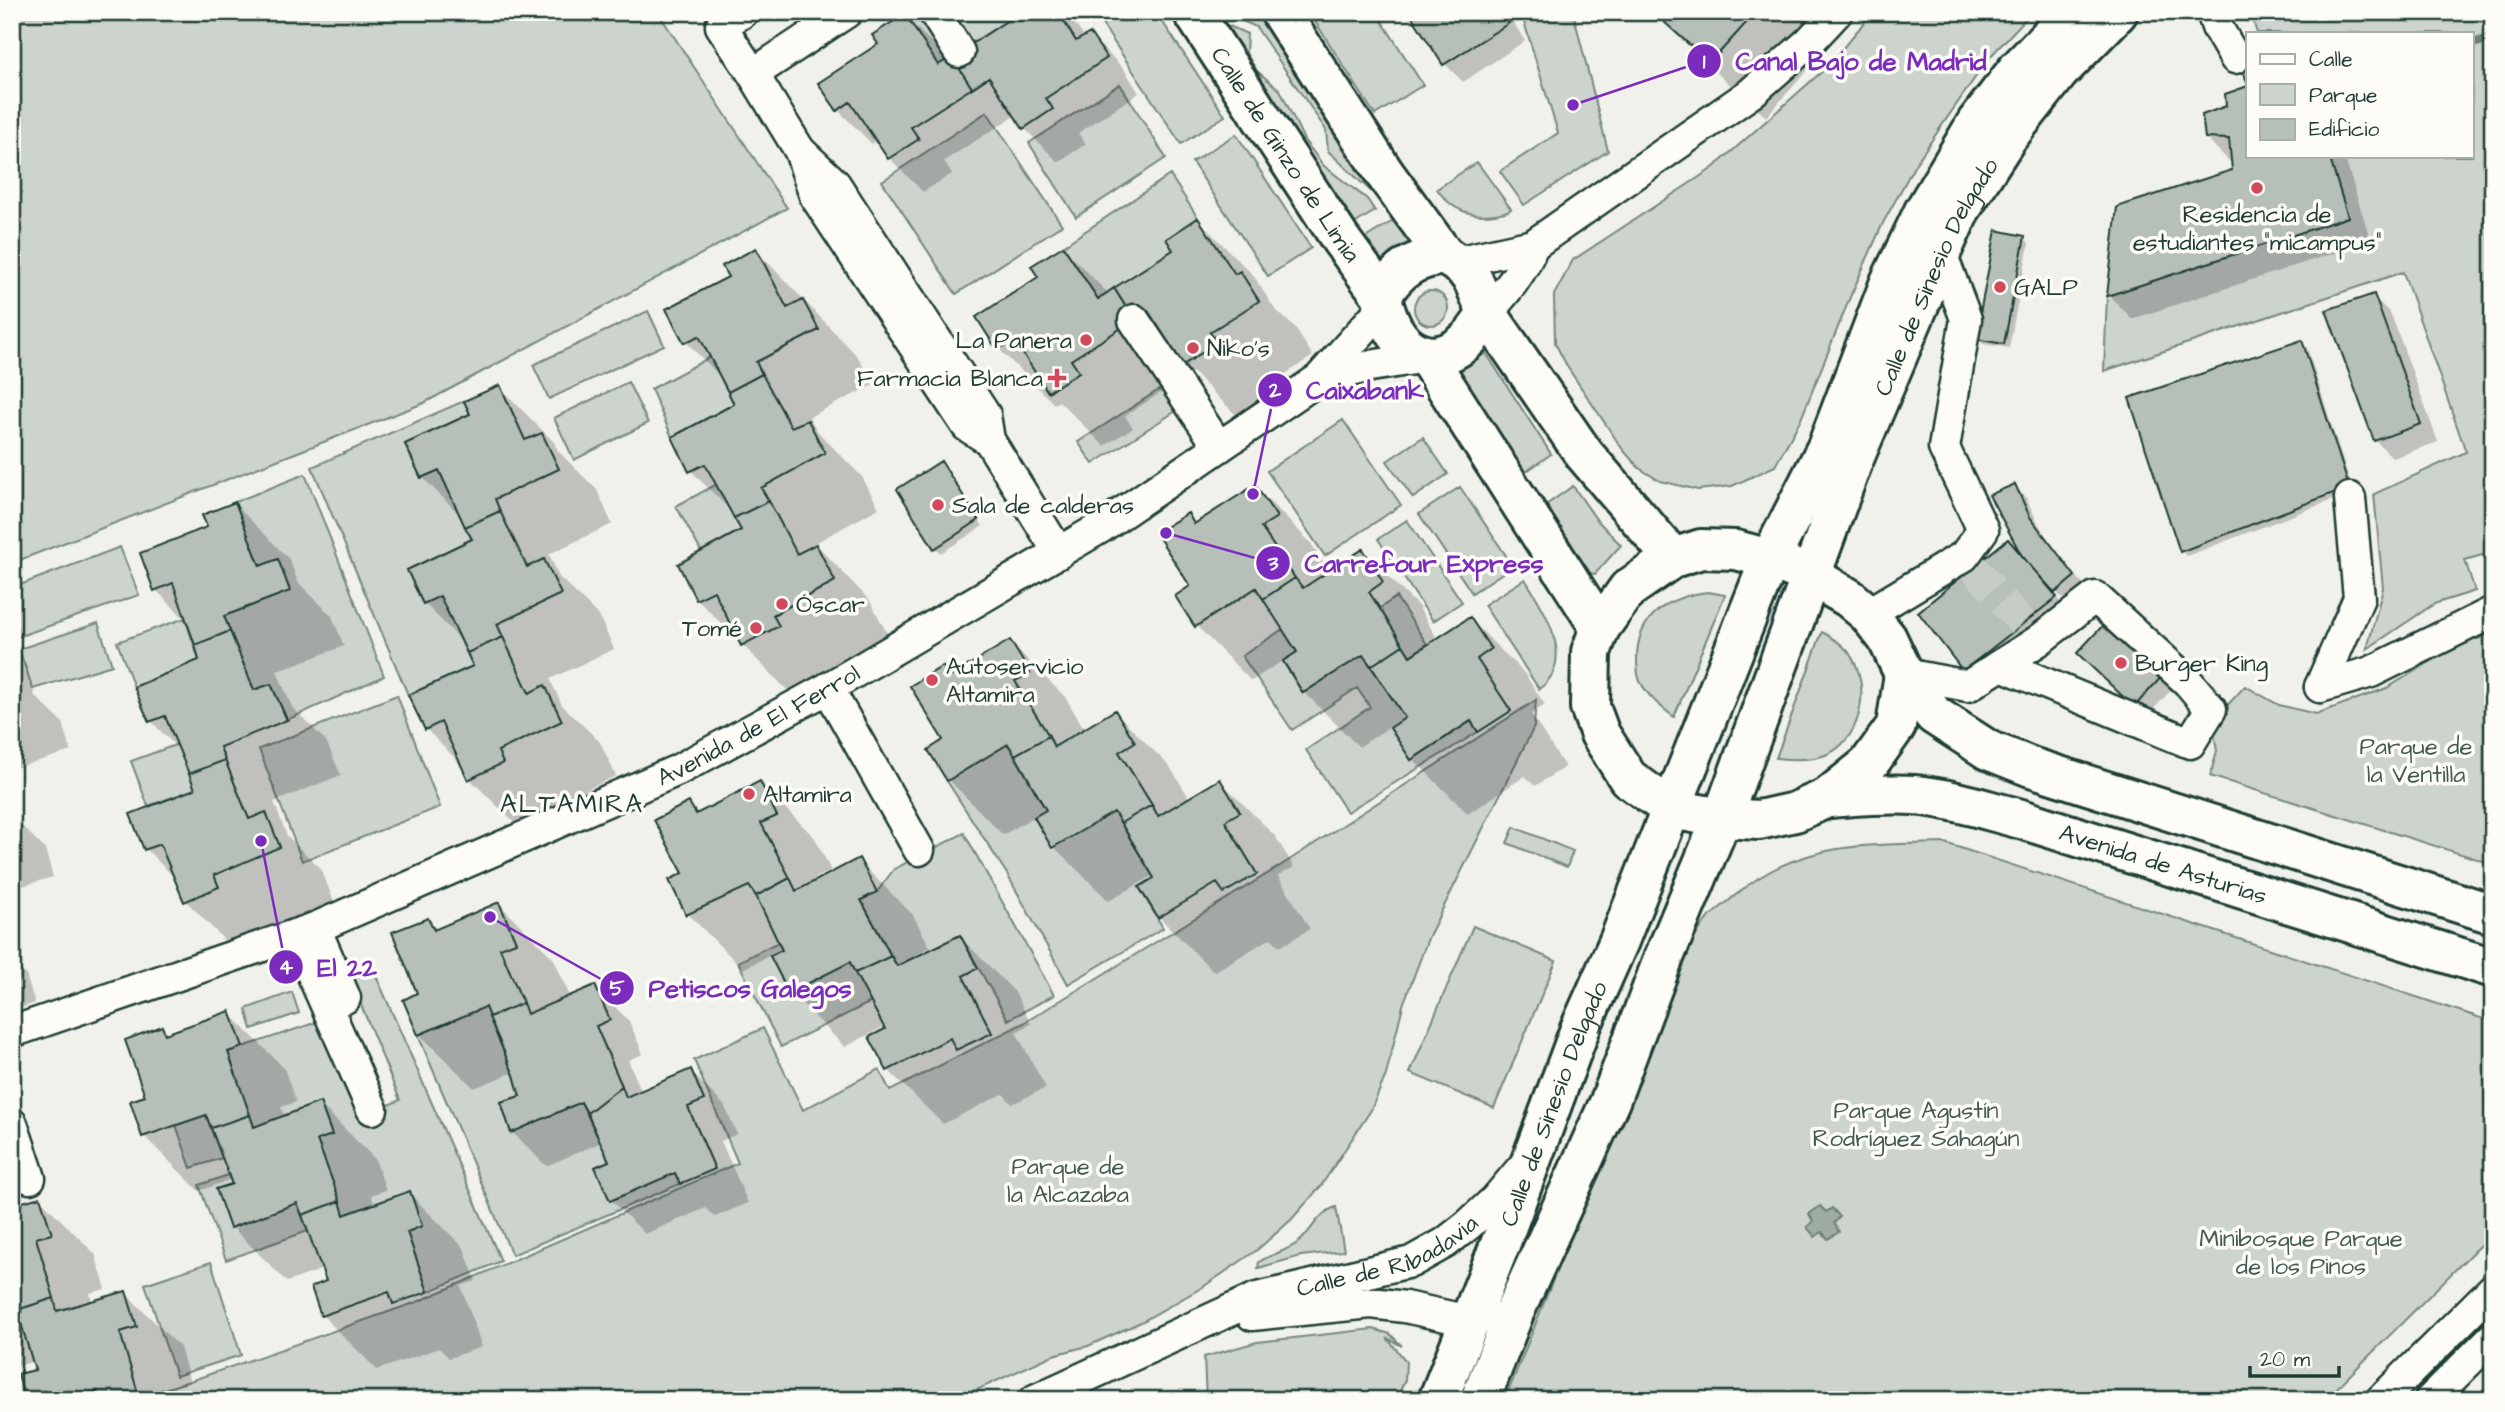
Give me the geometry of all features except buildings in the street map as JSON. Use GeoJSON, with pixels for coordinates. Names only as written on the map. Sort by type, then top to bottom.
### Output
{"type":"FeatureCollection","features":[{"type":"Feature","properties":{"kind":"main road","name":"Calle de Ginzo de Limia"},"geometry":{"type":"LineString","coordinates":[[1193,12],[1383,301]]}},
{"type":"Feature","properties":{"kind":"main road"},"geometry":{"type":"LineString","coordinates":[[1280,12],[1385,174],[1450,258],[1473,280],[1487,313],[1597,472],[1673,558]]}},
{"type":"Feature","properties":{"kind":"main road","name":"Calle de Sinesio Delgado"},"geometry":{"type":"LineString","coordinates":[[1438,1400],[1580,1029],[1619,941],[1770,559],[1827,447],[1878,309],[1924,211],[1977,122],[2017,70],[2073,12]]}},
{"type":"Feature","properties":{"kind":"main road","name":"Calle de Sinesio Delgado"},"geometry":{"type":"LineString","coordinates":[[1480,1400],[1514,1313],[1610,1101],[1662,962],[1722,818],[1853,461],[1961,209],[2007,138],[2059,72],[2118,12]]}},
{"type":"Feature","properties":{"kind":"main road"},"geometry":{"type":"LineString","coordinates":[[1450,258],[1427,258],[1408,266],[1391,280],[1383,301],[1397,337],[1411,350],[1427,357],[1600,628]]}},
{"type":"Feature","properties":{"kind":"main road"},"geometry":{"type":"LineString","coordinates":[[1427,357],[1443,354],[1469,340],[1479,329],[1487,313]]}},
{"type":"Feature","properties":{"kind":"main road"},"geometry":{"type":"LineString","coordinates":[[1904,674],[1896,726],[1868,765],[1827,799],[1795,812],[1759,820],[1722,818],[1671,808],[1628,778],[1600,734],[1590,707],[1591,652],[1600,628],[1628,589],[1673,558],[1701,549],[1736,550],[1770,559],[1810,575],[1849,598],[1868,614],[1887,638],[1904,674],[1934,715],[1988,750],[2031,767],[2493,914]]}},
{"type":"Feature","properties":{"kind":"main road","name":"Avenida de Asturias"},"geometry":{"type":"LineString","coordinates":[[1827,799],[1916,795],[1958,803],[2021,819],[2493,968]]}},
{"type":"Feature","properties":{"kind":"street"},"geometry":{"type":"LineString","coordinates":[[743,12],[721,26],[800,151],[815,196],[967,426],[989,440],[1059,553]]}},
{"type":"Feature","properties":{"kind":"street"},"geometry":{"type":"LineString","coordinates":[[752,74],[847,12]]}},
{"type":"Feature","properties":{"kind":"street"},"geometry":{"type":"LineString","coordinates":[[934,12],[959,52]]}},
{"type":"Feature","properties":{"kind":"street"},"geometry":{"type":"LineString","coordinates":[[1450,258],[1533,245],[1751,93],[1809,43],[1837,12]]}},
{"type":"Feature","properties":{"kind":"street"},"geometry":{"type":"LineString","coordinates":[[2185,12],[2214,19],[2235,58]]}},
{"type":"Feature","properties":{"kind":"street"},"geometry":{"type":"LineString","coordinates":[[1487,313],[1511,286],[1527,262],[1533,245]]}},
{"type":"Feature","properties":{"kind":"street"},"geometry":{"type":"LineString","coordinates":[[1868,614],[1969,561],[1983,530],[1944,448],[1966,318],[1941,253]]}},
{"type":"Feature","properties":{"kind":"street","name":"Avenida de El Ferrol"},"geometry":{"type":"LineString","coordinates":[[12,1032],[305,931],[678,770],[828,688],[1100,528],[1319,379],[1383,301]]}},
{"type":"Feature","properties":{"kind":"street"},"geometry":{"type":"LineString","coordinates":[[1134,320],[1219,447]]}},
{"type":"Feature","properties":{"kind":"street","name":"Avenida de El Ferrol"},"geometry":{"type":"LineString","coordinates":[[1319,379],[1370,366],[1427,357]]}},
{"type":"Feature","properties":{"kind":"street"},"geometry":{"type":"LineString","coordinates":[[2350,498],[2359,598],[2320,687],[2371,672],[2493,612]]}},
{"type":"Feature","properties":{"kind":"street"},"geometry":{"type":"LineString","coordinates":[[1904,674],[1968,686],[2001,666],[2031,632],[2095,597],[2188,682],[2211,709],[2190,743],[2001,666]]}},
{"type":"Feature","properties":{"kind":"street"},"geometry":{"type":"LineString","coordinates":[[1957,732],[1968,686]]}},
{"type":"Feature","properties":{"kind":"street"},"geometry":{"type":"LineString","coordinates":[[828,688],[919,850]]}},
{"type":"Feature","properties":{"kind":"street"},"geometry":{"type":"LineString","coordinates":[[305,931],[380,1105]]}},
{"type":"Feature","properties":{"kind":"street"},"geometry":{"type":"LineString","coordinates":[[12,1124],[30,1178]]}},
{"type":"Feature","properties":{"kind":"street","name":"Calle de Ribadavia"},"geometry":{"type":"LineString","coordinates":[[1035,1400],[1257,1298],[1411,1262],[1445,1243],[1468,1225],[1496,1199],[1535,1152]]}},
{"type":"Feature","properties":{"kind":"street"},"geometry":{"type":"LineString","coordinates":[[2381,1400],[2493,1289]]}},
{"type":"Feature","properties":{"kind":"street","name":"Calle de Ribadavia"},"geometry":{"type":"LineString","coordinates":[[1209,1319],[1371,1303],[1405,1307],[1469,1321],[1514,1313]]}},
{"type":"Feature","properties":{"kind":"street"},"geometry":{"type":"LineString","coordinates":[[2430,1400],[2493,1337]]}},
{"type":"Feature","properties":{"kind":"green space"},"geometry":{"type":"Polygon","coordinates":[[[12,12],[667,12],[661,17],[787,208],[424,403],[12,563],[12,12]]]}},
{"type":"Feature","properties":{"kind":"green space"},"geometry":{"type":"Polygon","coordinates":[[[923,12],[952,57],[938,65],[905,14],[923,12]]]}},
{"type":"Feature","properties":{"kind":"green space"},"geometry":{"type":"Polygon","coordinates":[[[946,12],[1012,12],[1014,16],[967,46],[946,12]]]}},
{"type":"Feature","properties":{"kind":"green space"},"geometry":{"type":"Polygon","coordinates":[[[1120,12],[1156,12],[1225,116],[1181,144],[1102,24],[1120,12]]]}},
{"type":"Feature","properties":{"kind":"green space"},"geometry":{"type":"Polygon","coordinates":[[[1223,12],[1259,12],[1380,194],[1376,196],[1328,151],[1326,130],[1256,27],[1223,12]]]}},
{"type":"Feature","properties":{"kind":"green space"},"geometry":{"type":"Polygon","coordinates":[[[1309,12],[1376,12],[1423,85],[1375,115],[1309,12]]]}},
{"type":"Feature","properties":{"kind":"green space"},"geometry":{"type":"Polygon","coordinates":[[[1521,12],[1573,12],[1608,151],[1524,205],[1500,171],[1558,133],[1521,12]]]}},
{"type":"Feature","properties":{"kind":"green space"},"geometry":{"type":"Polygon","coordinates":[[[1873,12],[2032,12],[1988,59],[1916,163],[1883,223],[1801,419],[1775,466],[1732,486],[1698,490],[1660,481],[1639,468],[1623,450],[1568,368],[1555,343],[1554,295],[1573,260],[1713,168],[1827,67],[1873,12]]]}},
{"type":"Feature","properties":{"kind":"green space"},"geometry":{"type":"Polygon","coordinates":[[[2250,12],[2493,12],[2493,552],[2465,560],[2475,591],[2434,604],[2367,649],[2383,588],[2374,494],[2466,452],[2403,272],[2104,371],[2107,296],[2348,217],[2330,158],[2474,158],[2474,32],[2257,32],[2250,12]]]}},
{"type":"Feature","properties":{"kind":"green space"},"geometry":{"type":"Polygon","coordinates":[[[1220,22],[1247,34],[1246,53],[1257,71],[1280,90],[1304,140],[1324,166],[1367,199],[1375,211],[1351,226],[1220,22]]]}},
{"type":"Feature","properties":{"kind":"green space"},"geometry":{"type":"Polygon","coordinates":[[[1120,84],[1166,158],[1076,217],[1029,143],[1120,84]]]}},
{"type":"Feature","properties":{"kind":"green space"},"geometry":{"type":"Polygon","coordinates":[[[987,112],[1062,225],[956,294],[882,181],[987,112]]]}},
{"type":"Feature","properties":{"kind":"green space"},"geometry":{"type":"Polygon","coordinates":[[[1236,134],[1311,248],[1268,276],[1192,162],[1236,134]]]}},
{"type":"Feature","properties":{"kind":"green space"},"geometry":{"type":"Polygon","coordinates":[[[1477,162],[1511,209],[1487,215],[1468,213],[1451,204],[1437,189],[1477,162]]]}},
{"type":"Feature","properties":{"kind":"green space"},"geometry":{"type":"Polygon","coordinates":[[[1170,175],[1198,218],[1167,239],[1173,250],[1098,299],[1063,246],[1170,175]]]}},
{"type":"Feature","properties":{"kind":"green space"},"geometry":{"type":"Polygon","coordinates":[[[1396,219],[1412,244],[1379,267],[1362,240],[1396,219]]]}},
{"type":"Feature","properties":{"kind":"green space"},"geometry":{"type":"Polygon","coordinates":[[[1431,291],[1443,296],[1448,308],[1443,320],[1431,325],[1419,320],[1414,308],[1419,296],[1431,291]]]}},
{"type":"Feature","properties":{"kind":"green space"},"geometry":{"type":"Polygon","coordinates":[[[648,311],[664,345],[549,399],[533,365],[648,311]]]}},
{"type":"Feature","properties":{"kind":"green space"},"geometry":{"type":"Polygon","coordinates":[[[1486,353],[1551,454],[1524,473],[1459,371],[1486,353]]]}},
{"type":"Feature","properties":{"kind":"green space"},"geometry":{"type":"Polygon","coordinates":[[[710,357],[734,404],[672,437],[651,389],[710,357]]]}},
{"type":"Feature","properties":{"kind":"green space"},"geometry":{"type":"Polygon","coordinates":[[[628,382],[648,423],[574,460],[554,418],[628,382]]]}},
{"type":"Feature","properties":{"kind":"green space"},"geometry":{"type":"Polygon","coordinates":[[[1162,388],[1176,411],[1093,464],[1078,442],[1162,388]]]}},
{"type":"Feature","properties":{"kind":"green space"},"geometry":{"type":"Polygon","coordinates":[[[464,401],[470,414],[405,444],[421,478],[439,470],[472,539],[407,570],[423,604],[440,596],[473,666],[408,695],[312,467],[464,401]]]}},
{"type":"Feature","properties":{"kind":"green space"},"geometry":{"type":"Polygon","coordinates":[[[1343,420],[1401,505],[1325,556],[1267,471],[1343,420]]]}},
{"type":"Feature","properties":{"kind":"green space"},"geometry":{"type":"Polygon","coordinates":[[[1423,437],[1448,474],[1413,498],[1387,461],[1423,437]]]}},
{"type":"Feature","properties":{"kind":"green space"},"geometry":{"type":"Polygon","coordinates":[[[305,474],[384,676],[287,720],[271,684],[254,690],[224,616],[290,591],[278,560],[260,566],[235,502],[305,474]]]}},
{"type":"Feature","properties":{"kind":"green space"},"geometry":{"type":"Polygon","coordinates":[[[717,484],[741,530],[702,553],[676,506],[717,484]]]}},
{"type":"Feature","properties":{"kind":"green space"},"geometry":{"type":"Polygon","coordinates":[[[1573,486],[1596,519],[1621,545],[1595,574],[1590,573],[1546,505],[1573,486]]]}},
{"type":"Feature","properties":{"kind":"green space"},"geometry":{"type":"Polygon","coordinates":[[[1460,487],[1513,566],[1472,593],[1419,514],[1460,487]]]}},
{"type":"Feature","properties":{"kind":"green space"},"geometry":{"type":"Polygon","coordinates":[[[1407,520],[1462,602],[1433,621],[1378,539],[1407,520]]]}},
{"type":"Feature","properties":{"kind":"green space"},"geometry":{"type":"Polygon","coordinates":[[[120,547],[139,595],[14,638],[12,588],[120,547]]]}},
{"type":"Feature","properties":{"kind":"green space"},"geometry":{"type":"Polygon","coordinates":[[[1525,579],[1548,619],[1556,650],[1556,664],[1550,677],[1539,689],[1484,605],[1525,579]]]}},
{"type":"Feature","properties":{"kind":"green space"},"geometry":{"type":"Polygon","coordinates":[[[1708,592],[1725,595],[1674,717],[1651,697],[1640,681],[1637,668],[1638,645],[1642,631],[1658,611],[1680,598],[1708,592]]]}},
{"type":"Feature","properties":{"kind":"green space"},"geometry":{"type":"Polygon","coordinates":[[[1396,597],[1427,644],[1410,656],[1379,609],[1396,597]]]}},
{"type":"Feature","properties":{"kind":"green space"},"geometry":{"type":"Polygon","coordinates":[[[185,618],[199,660],[134,687],[117,642],[185,618]]]}},
{"type":"Feature","properties":{"kind":"green space"},"geometry":{"type":"Polygon","coordinates":[[[98,623],[112,665],[33,689],[19,649],[98,623]]]}},
{"type":"Feature","properties":{"kind":"green space"},"geometry":{"type":"Polygon","coordinates":[[[1283,629],[1297,652],[1283,662],[1303,693],[1363,655],[1405,718],[1391,728],[1411,760],[1471,721],[1478,732],[1347,812],[1306,750],[1370,707],[1357,688],[1292,730],[1242,656],[1283,629]]]}},
{"type":"Feature","properties":{"kind":"green space"},"geometry":{"type":"Polygon","coordinates":[[[1822,632],[1845,648],[1857,668],[1861,695],[1856,722],[1841,745],[1824,756],[1810,759],[1776,758],[1822,632]]]}},
{"type":"Feature","properties":{"kind":"green space","name":"Parque de la Ventilla"},"geometry":{"type":"Polygon","coordinates":[[[2493,634],[2493,864],[2210,776],[2217,751],[2212,722],[2245,686],[2279,705],[2316,714],[2387,688],[2458,645],[2493,634]]]}},
{"type":"Feature","properties":{"kind":"green space"},"geometry":{"type":"Polygon","coordinates":[[[397,695],[440,807],[302,861],[259,749],[397,695]]]}},
{"type":"Feature","properties":{"kind":"green space","name":"Parque de la Alcazaba"},"geometry":{"type":"Polygon","coordinates":[[[1536,700],[1534,727],[1429,936],[1403,1005],[1386,1075],[1371,1110],[1321,1186],[1291,1220],[1257,1250],[1203,1287],[1141,1322],[1088,1346],[1053,1355],[955,1400],[129,1400],[417,1302],[738,1163],[694,1060],[763,1028],[803,1110],[879,1069],[890,1091],[1022,1024],[1280,866],[1536,700]]]}},
{"type":"Feature","properties":{"kind":"green space"},"geometry":{"type":"Polygon","coordinates":[[[178,744],[195,789],[148,806],[131,761],[178,744]]]}},
{"type":"Feature","properties":{"kind":"green space"},"geometry":{"type":"Polygon","coordinates":[[[1008,744],[1046,810],[1034,817],[1052,847],[1114,812],[1154,878],[1139,887],[1163,928],[1068,984],[1007,874],[947,781],[1008,744]]]}},
{"type":"Feature","properties":{"kind":"green space"},"geometry":{"type":"Polygon","coordinates":[[[1514,827],[1573,851],[1567,867],[1507,843],[1514,827]]]}},
{"type":"Feature","properties":{"kind":"green space"},"geometry":{"type":"Polygon","coordinates":[[[964,833],[1054,995],[1008,1020],[960,935],[897,966],[861,900],[877,892],[894,869],[964,833]]]}},
{"type":"Feature","properties":{"kind":"green space","name":"Parque Agustín Rodríguez Sahagún"},"geometry":{"type":"Polygon","coordinates":[[[1945,843],[2493,1022],[2493,1232],[2325,1400],[1505,1400],[1679,965],[1704,923],[1756,879],[1806,856],[1859,846],[1945,843]]]}},
{"type":"Feature","properties":{"kind":"green space"},"geometry":{"type":"Polygon","coordinates":[[[1473,926],[1556,961],[1494,1108],[1410,1073],[1473,926]]]}},
{"type":"Feature","properties":{"kind":"green space"},"geometry":{"type":"Polygon","coordinates":[[[778,942],[782,950],[770,956],[789,993],[850,962],[871,1002],[781,1047],[738,962],[778,942]]]}},
{"type":"Feature","properties":{"kind":"green space"},"geometry":{"type":"Polygon","coordinates":[[[370,962],[501,1261],[428,1292],[407,1232],[422,1226],[410,1191],[344,1215],[317,1140],[332,1135],[320,1103],[254,1127],[228,1052],[320,1021],[361,1117],[400,1100],[348,973],[370,962]]]}},
{"type":"Feature","properties":{"kind":"green space"},"geometry":{"type":"Polygon","coordinates":[[[292,992],[299,1013],[252,1029],[246,1009],[292,992]]]}},
{"type":"Feature","properties":{"kind":"green space"},"geometry":{"type":"Polygon","coordinates":[[[485,1007],[514,1075],[520,1096],[501,1102],[511,1133],[581,1102],[609,1161],[595,1167],[675,1173],[680,1184],[512,1255],[418,1035],[485,1007]]]}},
{"type":"Feature","properties":{"kind":"green space"},"geometry":{"type":"Polygon","coordinates":[[[206,1115],[222,1158],[191,1168],[176,1125],[206,1115]]]}},
{"type":"Feature","properties":{"kind":"green space"},"geometry":{"type":"Polygon","coordinates":[[[228,1175],[232,1184],[217,1189],[230,1228],[297,1203],[308,1231],[226,1260],[199,1185],[228,1175]]]}},
{"type":"Feature","properties":{"kind":"green space"},"geometry":{"type":"Polygon","coordinates":[[[1336,1207],[1344,1251],[1301,1256],[1258,1268],[1259,1262],[1300,1241],[1320,1217],[1336,1207]]]}},
{"type":"Feature","properties":{"kind":"green space"},"geometry":{"type":"Polygon","coordinates":[[[211,1262],[241,1355],[176,1376],[145,1284],[211,1262]]]}},
{"type":"Feature","properties":{"kind":"green space"},"geometry":{"type":"Polygon","coordinates":[[[1373,1329],[1390,1334],[1402,1346],[1387,1338],[1406,1361],[1405,1380],[1396,1400],[1206,1400],[1204,1357],[1257,1342],[1373,1329]]]}},
{"type":"Feature","properties":{"kind":"shaded area"},"geometry":{"type":"Polygon","coordinates":[[[1820,1206],[1826,1212],[1832,1208],[1840,1217],[1834,1223],[1839,1232],[1828,1239],[1822,1232],[1815,1237],[1807,1227],[1813,1221],[1809,1214],[1820,1206]]]}},
{"type":"Feature","properties":{"kind":"waterway"},"geometry":{"type":"LineString","coordinates":[[2474,43],[2493,37]]}},
{"type":"Feature","properties":{"kind":"tunnel"},"geometry":{"type":"LineString","coordinates":[[1973,567],[2023,624]]}},
{"type":"Feature","properties":{"kind":"place","name":"Canal Bajo de Madrid"},"geometry":{"type":"Point","coordinates":[1573,105]}},
{"type":"Feature","properties":{"kind":"place","name":"Residencia de estudiantes \"micampus\""},"geometry":{"type":"Point","coordinates":[2257,188]}},
{"type":"Feature","properties":{"kind":"place","name":"GALP"},"geometry":{"type":"Point","coordinates":[2000,287]}},
{"type":"Feature","properties":{"kind":"place","name":"La Panera"},"geometry":{"type":"Point","coordinates":[1086,340]}},
{"type":"Feature","properties":{"kind":"place","name":"Niko's"},"geometry":{"type":"Point","coordinates":[1193,348]}},
{"type":"Feature","properties":{"kind":"place","name":"Farmacia Blanca"},"geometry":{"type":"Point","coordinates":[1057,378]}},
{"type":"Feature","properties":{"kind":"place","name":"Caixabank"},"geometry":{"type":"Point","coordinates":[1253,494]}},
{"type":"Feature","properties":{"kind":"place","name":"Sala de calderas"},"geometry":{"type":"Point","coordinates":[938,505]}},
{"type":"Feature","properties":{"kind":"place","name":"Carrefour Express"},"geometry":{"type":"Point","coordinates":[1166,533]}},
{"type":"Feature","properties":{"kind":"place","name":"Óscar"},"geometry":{"type":"Point","coordinates":[782,604]}},
{"type":"Feature","properties":{"kind":"place","name":"Tomé"},"geometry":{"type":"Point","coordinates":[756,628]}},
{"type":"Feature","properties":{"kind":"place","name":"Burger King"},"geometry":{"type":"Point","coordinates":[2121,663]}},
{"type":"Feature","properties":{"kind":"place","name":"Autoservicio Altamira"},"geometry":{"type":"Point","coordinates":[932,680]}},
{"type":"Feature","properties":{"kind":"place","name":"Altamira"},"geometry":{"type":"Point","coordinates":[749,794]}},
{"type":"Feature","properties":{"kind":"place","name":"El 22"},"geometry":{"type":"Point","coordinates":[261,841]}},
{"type":"Feature","properties":{"kind":"place","name":"Petiscos Galegos"},"geometry":{"type":"Point","coordinates":[490,917]}},
{"type":"Feature","properties":{"kind":"district","name":"ALTAMIRA"},"geometry":{"type":"Point","coordinates":[572,803]}},
{"type":"Feature","properties":{"kind":"park label","name":"Minibosque Parque de los Pinos"},"geometry":{"type":"Point","coordinates":[2301,1252]}}]}
